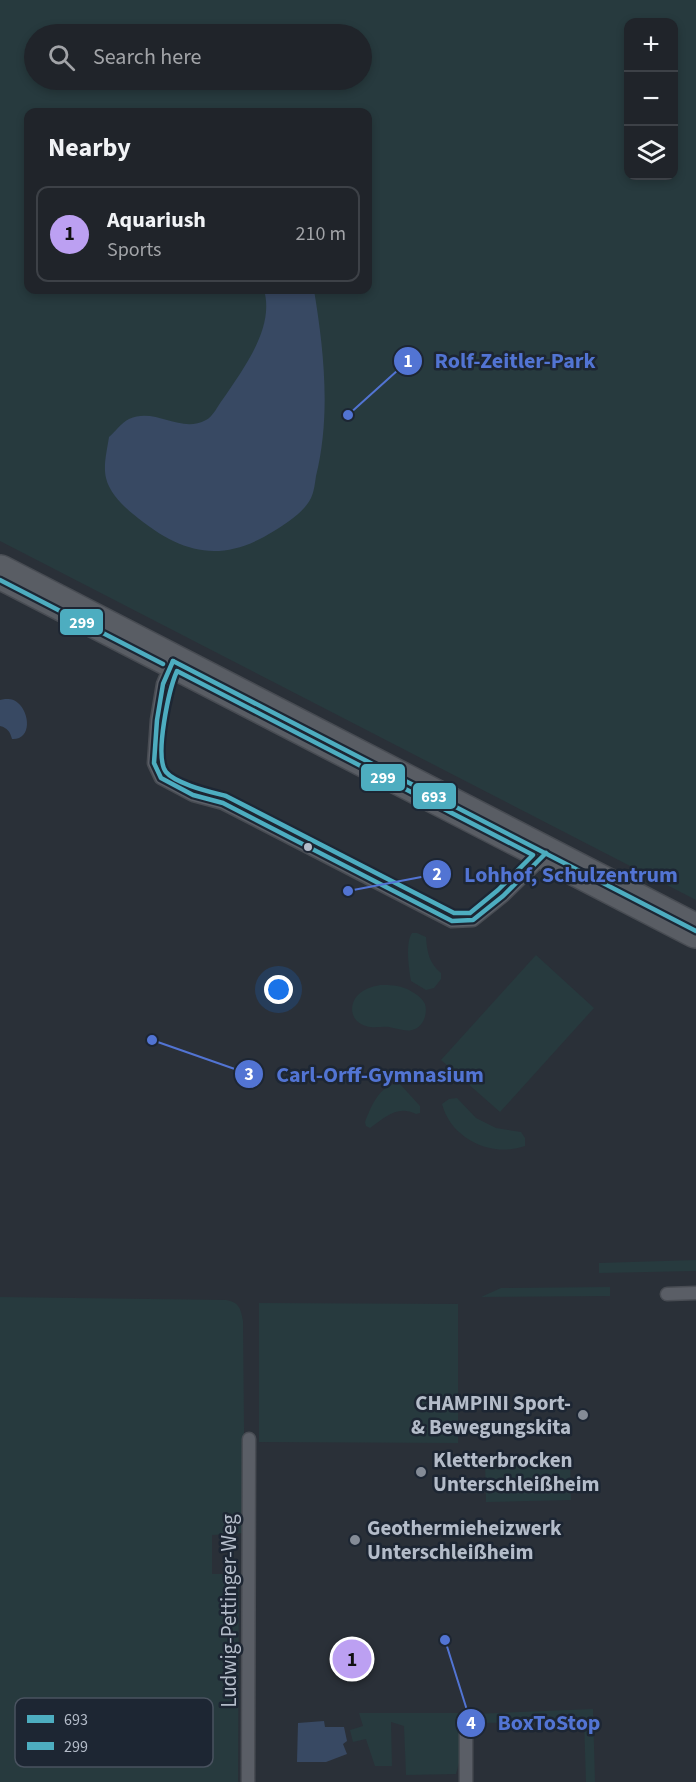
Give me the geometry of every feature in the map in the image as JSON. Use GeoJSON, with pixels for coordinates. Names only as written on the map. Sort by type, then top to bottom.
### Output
{"type":"FeatureCollection","features":[{"type":"Feature","properties":{"kind":"main road"},"geometry":{"type":"LineString","coordinates":[[0,572],[696,931]]}},
{"type":"Feature","properties":{"kind":"lane"},"geometry":{"type":"LineString","coordinates":[[173,661],[163,684],[157,720],[154,763],[162,778],[193,795],[223,803],[452,921],[473,920],[510,889],[546,853]]}},
{"type":"Feature","properties":{"kind":"lane"},"geometry":{"type":"LineString","coordinates":[[667,1294],[696,1293]]}},
{"type":"Feature","properties":{"kind":"lane","name":"Ludwig-Pettinger-Weg"},"geometry":{"type":"LineString","coordinates":[[248,1782],[249,1439]]}},
{"type":"Feature","properties":{"kind":"lane"},"geometry":{"type":"LineString","coordinates":[[466,1726],[466,1782]]}},
{"type":"Feature","properties":{"kind":"green space"},"geometry":{"type":"Polygon","coordinates":[[[0,0],[696,0],[696,900],[0,541],[0,0]]]}},
{"type":"Feature","properties":{"kind":"green space"},"geometry":{"type":"Polygon","coordinates":[[[412,933],[426,937],[429,957],[441,973],[441,979],[434,988],[426,990],[411,981],[408,949],[412,933]]]}},
{"type":"Feature","properties":{"kind":"green space"},"geometry":{"type":"Polygon","coordinates":[[[536,955],[594,1008],[500,1112],[441,1060],[536,955]]]}},
{"type":"Feature","properties":{"kind":"green space"},"geometry":{"type":"Polygon","coordinates":[[[380,985],[404,988],[422,999],[426,1012],[424,1020],[416,1029],[372,1027],[356,1020],[352,1010],[358,995],[371,987],[380,985]]]}},
{"type":"Feature","properties":{"kind":"green space"},"geometry":{"type":"Polygon","coordinates":[[[399,1083],[420,1106],[420,1113],[397,1112],[370,1128],[366,1126],[365,1122],[370,1110],[381,1092],[399,1083]]]}},
{"type":"Feature","properties":{"kind":"green space"},"geometry":{"type":"Polygon","coordinates":[[[457,1098],[476,1118],[496,1128],[521,1132],[525,1138],[525,1146],[499,1149],[474,1143],[464,1136],[454,1127],[442,1104],[449,1099],[457,1098]]]}},
{"type":"Feature","properties":{"kind":"green space"},"geometry":{"type":"Polygon","coordinates":[[[696,1260],[696,1271],[599,1273],[599,1263],[696,1260]]]}},
{"type":"Feature","properties":{"kind":"green space"},"geometry":{"type":"Polygon","coordinates":[[[610,1287],[610,1296],[481,1297],[501,1288],[610,1287]]]}},
{"type":"Feature","properties":{"kind":"green space"},"geometry":{"type":"Polygon","coordinates":[[[0,1297],[226,1300],[234,1302],[240,1310],[243,1321],[245,1533],[212,1535],[212,1574],[239,1574],[238,1782],[0,1782],[0,1297]]]}},
{"type":"Feature","properties":{"kind":"green space"},"geometry":{"type":"Polygon","coordinates":[[[259,1303],[458,1304],[458,1443],[259,1442],[259,1303]]]}},
{"type":"Feature","properties":{"kind":"green space"},"geometry":{"type":"Polygon","coordinates":[[[570,1456],[571,1500],[486,1502],[485,1457],[570,1456]]]}},
{"type":"Feature","properties":{"kind":"green space"},"geometry":{"type":"Polygon","coordinates":[[[593,1709],[595,1782],[586,1782],[584,1721],[477,1723],[475,1714],[593,1709]]]}},
{"type":"Feature","properties":{"kind":"green space"},"geometry":{"type":"Polygon","coordinates":[[[359,1713],[459,1713],[462,1752],[456,1774],[406,1775],[404,1726],[391,1722],[392,1766],[375,1766],[366,1739],[353,1742],[350,1730],[363,1726],[359,1713]]]}},
{"type":"Feature","properties":{"kind":"water"},"geometry":{"type":"Polygon","coordinates":[[[265,294],[315,294],[321,336],[325,407],[321,453],[313,493],[308,503],[295,517],[254,542],[218,551],[201,550],[184,545],[150,527],[129,511],[113,493],[105,473],[109,437],[126,420],[139,416],[187,424],[206,420],[211,416],[255,348],[265,319],[265,294]]]}},
{"type":"Feature","properties":{"kind":"water"},"geometry":{"type":"Polygon","coordinates":[[[0,700],[12,700],[22,707],[27,719],[26,731],[18,738],[12,739],[8,731],[0,726],[0,700]]]}},
{"type":"Feature","properties":{"kind":"water"},"geometry":{"type":"Polygon","coordinates":[[[324,1721],[325,1727],[344,1727],[347,1741],[343,1744],[347,1754],[326,1762],[297,1762],[298,1723],[324,1721]]]}},
{"type":"Feature","properties":{"kind":"transit line","name":"299"},"geometry":{"type":"LineString","coordinates":[[0,580],[163,664]]}},
{"type":"Feature","properties":{"kind":"transit line","name":"693"},"geometry":{"type":"LineString","coordinates":[[173,661],[696,931]]}},
{"type":"Feature","properties":{"kind":"transit line","name":"693"},"geometry":{"type":"LineString","coordinates":[[173,661],[163,684],[157,720],[154,763],[161,778],[193,795],[223,803],[452,921],[473,920],[503,896],[546,853]]}},
{"type":"Feature","properties":{"kind":"transit line","name":"299"},"geometry":{"type":"LineString","coordinates":[[177,671],[533,855],[498,890],[470,913],[454,913],[226,796],[177,780],[166,772],[162,752],[164,723],[177,671]]}},
{"type":"Feature","properties":{"kind":"place","name":"Rolf-Zeitler-Park"},"geometry":{"type":"Point","coordinates":[348,415]}},
{"type":"Feature","properties":{"kind":"place","name":"Lohhof, Schulzentrum"},"geometry":{"type":"Point","coordinates":[348,891]}},
{"type":"Feature","properties":{"kind":"place","name":"Carl-Orff-Gymnasium"},"geometry":{"type":"Point","coordinates":[152,1040]}},
{"type":"Feature","properties":{"kind":"place","name":"CHAMPINI Sport- & Bewegungskita"},"geometry":{"type":"Point","coordinates":[583,1415]}},
{"type":"Feature","properties":{"kind":"place","name":"Kletterbrocken Unterschleißheim"},"geometry":{"type":"Point","coordinates":[421,1472]}},
{"type":"Feature","properties":{"kind":"place","name":"Geothermieheizwerk Unterschleißheim"},"geometry":{"type":"Point","coordinates":[355,1540]}},
{"type":"Feature","properties":{"kind":"place","name":"BoxToStop"},"geometry":{"type":"Point","coordinates":[445,1640]}},
{"type":"Feature","properties":{"kind":"place","name":"Aquariush"},"geometry":{"type":"Point","coordinates":[352,1659]}}]}
